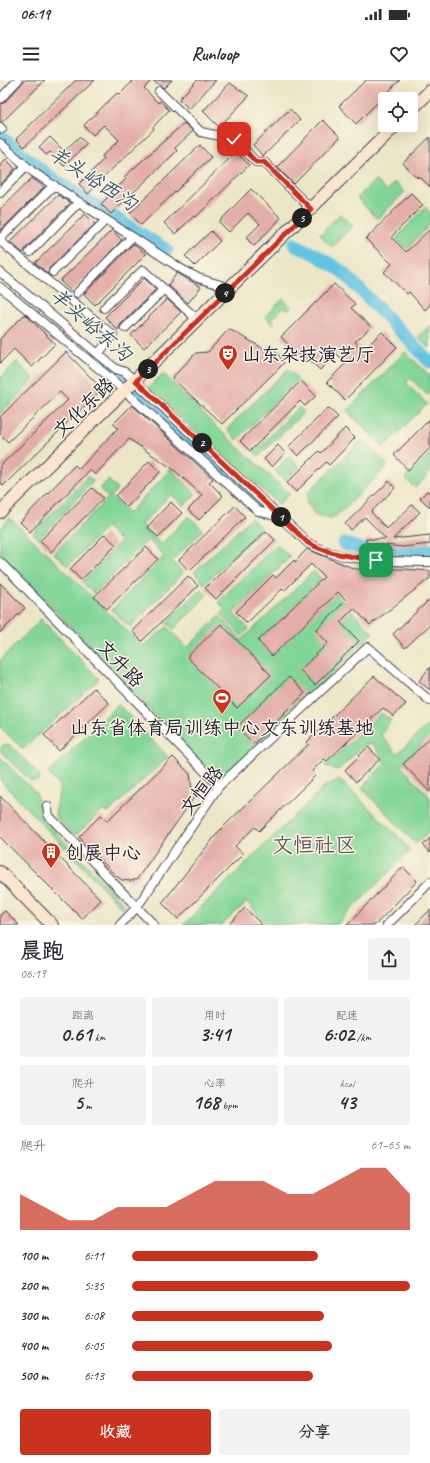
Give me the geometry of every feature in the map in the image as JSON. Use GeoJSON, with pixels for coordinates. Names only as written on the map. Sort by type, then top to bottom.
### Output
{"type":"FeatureCollection","features":[{"type":"Feature","properties":{"kind":"main road"},"geometry":{"type":"LineString","coordinates":[[418,103],[430,91]]}},
{"type":"Feature","properties":{"kind":"main road","name":"文化东路"},"geometry":{"type":"LineString","coordinates":[[0,512],[136,381],[389,132]]}},
{"type":"Feature","properties":{"kind":"main road"},"geometry":{"type":"LineString","coordinates":[[0,872],[52,925]]}},
{"type":"Feature","properties":{"kind":"main road"},"geometry":{"type":"LineString","coordinates":[[0,884],[41,925]]}},
{"type":"Feature","properties":{"kind":"street"},"geometry":{"type":"LineString","coordinates":[[0,99],[18,80]]}},
{"type":"Feature","properties":{"kind":"street"},"geometry":{"type":"LineString","coordinates":[[159,91],[201,132],[234,139],[256,162],[264,162],[311,209]]}},
{"type":"Feature","properties":{"kind":"street"},"geometry":{"type":"LineString","coordinates":[[0,143],[26,166],[188,273],[198,278],[230,288]]}},
{"type":"Feature","properties":{"kind":"street"},"geometry":{"type":"LineString","coordinates":[[0,193],[26,166]]}},
{"type":"Feature","properties":{"kind":"street"},"geometry":{"type":"LineString","coordinates":[[54,185],[0,240],[113,335],[98,354]]}},
{"type":"Feature","properties":{"kind":"street"},"geometry":{"type":"LineString","coordinates":[[30,252],[79,202]]}},
{"type":"Feature","properties":{"kind":"street"},"geometry":{"type":"LineString","coordinates":[[53,272],[106,220]]}},
{"type":"Feature","properties":{"kind":"street"},"geometry":{"type":"LineString","coordinates":[[77,293],[132,237]]}},
{"type":"Feature","properties":{"kind":"street"},"geometry":{"type":"LineString","coordinates":[[104,308],[142,270],[198,320]]}},
{"type":"Feature","properties":{"kind":"street"},"geometry":{"type":"LineString","coordinates":[[0,272],[116,369],[125,372],[136,381],[308,543],[318,548],[356,558],[430,562]]}},
{"type":"Feature","properties":{"kind":"street"},"geometry":{"type":"LineString","coordinates":[[0,287],[125,391],[258,511],[283,518]]}},
{"type":"Feature","properties":{"kind":"street"},"geometry":{"type":"LineString","coordinates":[[125,328],[164,289]]}},
{"type":"Feature","properties":{"kind":"street","name":"文升路"},"geometry":{"type":"LineString","coordinates":[[0,562],[219,786]]}},
{"type":"Feature","properties":{"kind":"street","name":"文恒路"},"geometry":{"type":"LineString","coordinates":[[120,925],[137,907],[219,786],[368,647],[430,701]]}},
{"type":"Feature","properties":{"kind":"street"},"geometry":{"type":"LineString","coordinates":[[47,806],[49,816],[154,925]]}},
{"type":"Feature","properties":{"kind":"street"},"geometry":{"type":"LineString","coordinates":[[387,925],[430,882]]}},
{"type":"Feature","properties":{"kind":"green space"},"geometry":{"type":"Polygon","coordinates":[[[375,180],[386,191],[395,182],[405,192],[377,219],[357,198],[375,180]]]}},
{"type":"Feature","properties":{"kind":"green space"},"geometry":{"type":"Polygon","coordinates":[[[425,207],[430,212],[430,224],[407,249],[396,239],[425,207]]]}},
{"type":"Feature","properties":{"kind":"green space"},"geometry":{"type":"Polygon","coordinates":[[[340,214],[353,226],[332,247],[320,235],[340,214]]]}},
{"type":"Feature","properties":{"kind":"green space"},"geometry":{"type":"Polygon","coordinates":[[[283,299],[291,307],[288,311],[284,307],[271,319],[274,323],[272,324],[265,316],[283,299]]]}},
{"type":"Feature","properties":{"kind":"green space"},"geometry":{"type":"Polygon","coordinates":[[[430,325],[430,348],[418,337],[430,325]]]}},
{"type":"Feature","properties":{"kind":"green space"},"geometry":{"type":"Polygon","coordinates":[[[405,352],[430,376],[430,392],[427,395],[410,378],[406,383],[427,404],[384,447],[347,411],[405,352]]]}},
{"type":"Feature","properties":{"kind":"green space"},"geometry":{"type":"Polygon","coordinates":[[[17,362],[34,379],[0,414],[0,378],[17,362]]]}},
{"type":"Feature","properties":{"kind":"green space"},"geometry":{"type":"Polygon","coordinates":[[[288,369],[298,379],[237,440],[227,429],[288,369]]]}},
{"type":"Feature","properties":{"kind":"green space"},"geometry":{"type":"Polygon","coordinates":[[[163,373],[217,428],[290,494],[279,504],[148,389],[163,373]]]}},
{"type":"Feature","properties":{"kind":"green space"},"geometry":{"type":"Polygon","coordinates":[[[299,407],[304,412],[259,456],[254,452],[299,407]]]}},
{"type":"Feature","properties":{"kind":"green space"},"geometry":{"type":"Polygon","coordinates":[[[362,441],[365,441],[388,466],[337,515],[331,518],[315,515],[307,502],[308,492],[362,441]]]}},
{"type":"Feature","properties":{"kind":"green space"},"geometry":{"type":"Polygon","coordinates":[[[430,453],[430,473],[415,488],[405,478],[430,453]]]}},
{"type":"Feature","properties":{"kind":"green space"},"geometry":{"type":"Polygon","coordinates":[[[289,456],[300,466],[285,481],[275,471],[289,456]]]}},
{"type":"Feature","properties":{"kind":"green space"},"geometry":{"type":"Polygon","coordinates":[[[171,469],[196,494],[184,506],[171,494],[141,525],[161,544],[189,516],[203,530],[172,561],[183,573],[130,627],[112,610],[164,556],[148,540],[94,594],[82,582],[121,542],[106,527],[68,566],[54,553],[108,498],[100,489],[108,480],[118,489],[111,496],[129,513],[171,469]]]}},
{"type":"Feature","properties":{"kind":"green space"},"geometry":{"type":"Polygon","coordinates":[[[88,476],[93,481],[39,539],[33,533],[88,476]]]}},
{"type":"Feature","properties":{"kind":"green space","name":"山东省体育局训练中心文东训练基地"},"geometry":{"type":"Polygon","coordinates":[[[10,518],[143,646],[167,627],[187,648],[219,616],[242,640],[314,571],[373,633],[220,782],[0,554],[0,529],[10,518]]]}},
{"type":"Feature","properties":{"kind":"green space"},"geometry":{"type":"Polygon","coordinates":[[[251,518],[262,529],[204,584],[194,572],[251,518]]]}},
{"type":"Feature","properties":{"kind":"green space"},"geometry":{"type":"Polygon","coordinates":[[[277,544],[290,557],[233,613],[249,629],[242,636],[221,614],[225,609],[218,602],[277,544]]]}},
{"type":"Feature","properties":{"kind":"green space"},"geometry":{"type":"Polygon","coordinates":[[[201,589],[207,595],[174,629],[166,623],[201,589]]]}},
{"type":"Feature","properties":{"kind":"green space"},"geometry":{"type":"Polygon","coordinates":[[[41,619],[99,679],[23,749],[0,727],[0,660],[41,619]]]}},
{"type":"Feature","properties":{"kind":"green space"},"geometry":{"type":"Polygon","coordinates":[[[118,704],[168,757],[109,812],[101,811],[75,836],[55,817],[60,786],[48,774],[118,704]]]}},
{"type":"Feature","properties":{"kind":"green space"},"geometry":{"type":"Polygon","coordinates":[[[381,713],[391,720],[381,735],[397,754],[429,724],[430,735],[401,766],[430,797],[430,831],[416,844],[362,788],[385,763],[373,744],[365,745],[338,770],[325,766],[381,713]]]}},
{"type":"Feature","properties":{"kind":"green space"},"geometry":{"type":"Polygon","coordinates":[[[5,744],[10,745],[39,774],[40,776],[38,781],[31,781],[1,752],[1,747],[5,744]]]}},
{"type":"Feature","properties":{"kind":"green space"},"geometry":{"type":"Polygon","coordinates":[[[0,757],[36,793],[42,818],[125,905],[122,908],[0,780],[0,757]]]}},
{"type":"Feature","properties":{"kind":"green space"},"geometry":{"type":"Polygon","coordinates":[[[340,780],[402,840],[410,851],[336,925],[267,925],[247,902],[222,925],[183,925],[326,785],[340,780]]]}},
{"type":"Feature","properties":{"kind":"building"},"geometry":{"type":"Polygon","coordinates":[[[25,80],[45,80],[2,122],[0,122],[0,104],[4,103],[25,80]]]}},
{"type":"Feature","properties":{"kind":"building"},"geometry":{"type":"Polygon","coordinates":[[[76,80],[95,80],[24,147],[16,139],[76,80]]]}},
{"type":"Feature","properties":{"kind":"building"},"geometry":{"type":"Polygon","coordinates":[[[134,80],[152,80],[144,88],[158,103],[160,101],[169,110],[153,127],[154,129],[88,194],[79,184],[104,159],[102,156],[119,140],[104,125],[93,135],[84,126],[117,93],[120,94],[134,80]]]}},
{"type":"Feature","properties":{"kind":"building"},"geometry":{"type":"Polygon","coordinates":[[[152,80],[172,80],[164,88],[152,80]]]}},
{"type":"Feature","properties":{"kind":"building"},"geometry":{"type":"Polygon","coordinates":[[[197,80],[216,80],[189,109],[179,99],[197,80]]]}},
{"type":"Feature","properties":{"kind":"building"},"geometry":{"type":"Polygon","coordinates":[[[366,80],[400,80],[388,92],[378,92],[378,102],[356,124],[339,106],[366,80]]]}},
{"type":"Feature","properties":{"kind":"building"},"geometry":{"type":"Polygon","coordinates":[[[230,83],[249,96],[219,127],[203,111],[230,83]]]}},
{"type":"Feature","properties":{"kind":"building"},"geometry":{"type":"Polygon","coordinates":[[[290,109],[300,120],[263,156],[253,145],[290,109]]]}},
{"type":"Feature","properties":{"kind":"building"},"geometry":{"type":"Polygon","coordinates":[[[323,120],[340,137],[294,184],[277,167],[323,120]]]}},
{"type":"Feature","properties":{"kind":"building"},"geometry":{"type":"Polygon","coordinates":[[[184,123],[193,131],[175,148],[177,151],[111,214],[101,204],[126,179],[124,177],[184,123]]]}},
{"type":"Feature","properties":{"kind":"building"},"geometry":{"type":"Polygon","coordinates":[[[50,137],[64,151],[79,137],[87,144],[64,166],[50,152],[46,155],[39,147],[50,137]]]}},
{"type":"Feature","properties":{"kind":"building"},"geometry":{"type":"Polygon","coordinates":[[[430,137],[430,187],[419,176],[417,178],[403,163],[430,137]]]}},
{"type":"Feature","properties":{"kind":"building"},"geometry":{"type":"Polygon","coordinates":[[[200,145],[211,157],[141,225],[130,213],[200,145]]]}},
{"type":"Feature","properties":{"kind":"building"},"geometry":{"type":"Polygon","coordinates":[[[236,152],[249,165],[196,217],[194,216],[175,234],[164,223],[236,152]]]}},
{"type":"Feature","properties":{"kind":"building"},"geometry":{"type":"Polygon","coordinates":[[[6,159],[15,169],[0,185],[0,165],[6,159]]]}},
{"type":"Feature","properties":{"kind":"building"},"geometry":{"type":"Polygon","coordinates":[[[32,178],[44,187],[0,231],[0,209],[32,178]]]}},
{"type":"Feature","properties":{"kind":"building"},"geometry":{"type":"Polygon","coordinates":[[[251,189],[281,218],[254,246],[246,238],[260,224],[248,213],[229,232],[219,222],[251,189]]]}},
{"type":"Feature","properties":{"kind":"building"},"geometry":{"type":"Polygon","coordinates":[[[411,193],[423,205],[391,237],[406,252],[430,229],[430,305],[425,310],[409,292],[407,294],[384,272],[392,264],[366,239],[411,193]]]}},
{"type":"Feature","properties":{"kind":"building"},"geometry":{"type":"Polygon","coordinates":[[[58,195],[70,203],[26,248],[23,253],[10,242],[58,195]]]}},
{"type":"Feature","properties":{"kind":"building"},"geometry":{"type":"Polygon","coordinates":[[[85,214],[95,224],[49,268],[48,274],[35,263],[85,214]]]}},
{"type":"Feature","properties":{"kind":"building"},"geometry":{"type":"Polygon","coordinates":[[[112,230],[122,240],[72,292],[60,281],[112,230]]]}},
{"type":"Feature","properties":{"kind":"building"},"geometry":{"type":"Polygon","coordinates":[[[211,231],[220,241],[195,266],[185,256],[211,231]]]}},
{"type":"Feature","properties":{"kind":"building"},"geometry":{"type":"Polygon","coordinates":[[[133,244],[146,254],[95,305],[84,294],[133,244]]]}},
{"type":"Feature","properties":{"kind":"building"},"geometry":{"type":"Polygon","coordinates":[[[177,273],[201,287],[188,303],[168,285],[177,273]]]}},
{"type":"Feature","properties":{"kind":"building"},"geometry":{"type":"Polygon","coordinates":[[[144,278],[156,289],[121,324],[118,330],[105,317],[144,278]]]}},
{"type":"Feature","properties":{"kind":"building"},"geometry":{"type":"Polygon","coordinates":[[[334,284],[355,304],[351,308],[371,327],[355,342],[363,350],[382,332],[397,347],[345,400],[327,382],[346,363],[336,353],[320,370],[302,353],[299,355],[281,337],[334,284]]]}},
{"type":"Feature","properties":{"kind":"building"},"geometry":{"type":"Polygon","coordinates":[[[167,299],[181,312],[144,348],[131,335],[167,299]]]}},
{"type":"Feature","properties":{"kind":"building"},"geometry":{"type":"Polygon","coordinates":[[[25,314],[55,344],[32,367],[14,349],[0,363],[0,339],[25,314]]]}},
{"type":"Feature","properties":{"kind":"building","name":"山东杂技演艺厅"},"geometry":{"type":"Polygon","coordinates":[[[229,329],[266,350],[271,344],[284,363],[222,424],[172,378],[196,353],[208,352],[229,329]]]}},
{"type":"Feature","properties":{"kind":"building"},"geometry":{"type":"Polygon","coordinates":[[[66,352],[102,389],[3,486],[0,482],[0,466],[68,400],[60,392],[8,442],[0,434],[0,417],[66,352]]]}},
{"type":"Feature","properties":{"kind":"building"},"geometry":{"type":"Polygon","coordinates":[[[301,381],[316,396],[305,406],[300,401],[250,451],[240,441],[301,381]]]}},
{"type":"Feature","properties":{"kind":"building"},"geometry":{"type":"Polygon","coordinates":[[[132,405],[213,479],[209,482],[223,496],[199,520],[188,510],[202,495],[173,469],[129,439],[95,475],[90,470],[30,532],[20,522],[75,465],[79,469],[118,428],[113,424],[132,405]]]}},
{"type":"Feature","properties":{"kind":"building"},"geometry":{"type":"Polygon","coordinates":[[[328,408],[338,417],[298,456],[289,446],[328,408]]]}},
{"type":"Feature","properties":{"kind":"building"},"geometry":{"type":"Polygon","coordinates":[[[430,419],[430,448],[408,470],[394,455],[430,419]]]}},
{"type":"Feature","properties":{"kind":"building"},"geometry":{"type":"Polygon","coordinates":[[[345,428],[355,438],[329,465],[326,462],[296,492],[287,483],[319,451],[321,453],[345,428]]]}},
{"type":"Feature","properties":{"kind":"building"},"geometry":{"type":"Polygon","coordinates":[[[278,445],[285,453],[272,467],[264,459],[278,445]]]}},
{"type":"Feature","properties":{"kind":"building"},"geometry":{"type":"Polygon","coordinates":[[[149,461],[160,472],[127,507],[116,496],[149,461]]]}},
{"type":"Feature","properties":{"kind":"building"},"geometry":{"type":"Polygon","coordinates":[[[389,481],[395,488],[371,512],[387,529],[412,505],[420,512],[393,539],[430,535],[430,544],[403,547],[366,543],[366,539],[386,539],[365,517],[351,530],[345,524],[389,481]]]}},
{"type":"Feature","properties":{"kind":"building"},"geometry":{"type":"Polygon","coordinates":[[[92,488],[103,498],[51,552],[40,541],[92,488]]]}},
{"type":"Feature","properties":{"kind":"building"},"geometry":{"type":"Polygon","coordinates":[[[427,491],[430,493],[430,507],[420,498],[427,491]]]}},
{"type":"Feature","properties":{"kind":"building"},"geometry":{"type":"Polygon","coordinates":[[[171,502],[182,513],[158,537],[147,527],[171,502]]]}},
{"type":"Feature","properties":{"kind":"building"},"geometry":{"type":"Polygon","coordinates":[[[235,506],[245,517],[189,571],[179,560],[235,506]]]}},
{"type":"Feature","properties":{"kind":"building"},"geometry":{"type":"Polygon","coordinates":[[[266,531],[275,540],[216,599],[205,588],[266,531]]]}},
{"type":"Feature","properties":{"kind":"building"},"geometry":{"type":"Polygon","coordinates":[[[105,534],[116,545],[81,580],[70,569],[105,534]]]}},
{"type":"Feature","properties":{"kind":"building"},"geometry":{"type":"Polygon","coordinates":[[[146,547],[158,559],[107,609],[94,597],[146,547]]]}},
{"type":"Feature","properties":{"kind":"building"},"geometry":{"type":"Polygon","coordinates":[[[307,549],[355,569],[404,569],[430,571],[430,578],[370,625],[354,608],[340,622],[359,641],[315,685],[300,670],[328,643],[316,630],[346,600],[338,592],[272,656],[258,641],[324,577],[311,564],[284,591],[282,589],[247,623],[236,612],[273,575],[276,578],[294,560],[295,562],[307,549]]]}},
{"type":"Feature","properties":{"kind":"building"},"geometry":{"type":"Polygon","coordinates":[[[188,576],[198,586],[142,641],[132,631],[188,576]]]}},
{"type":"Feature","properties":{"kind":"building"},"geometry":{"type":"Polygon","coordinates":[[[0,583],[25,608],[0,633],[0,583]]]}},
{"type":"Feature","properties":{"kind":"building"},"geometry":{"type":"Polygon","coordinates":[[[430,599],[430,625],[405,648],[393,634],[430,599]]]}},
{"type":"Feature","properties":{"kind":"building"},"geometry":{"type":"Polygon","coordinates":[[[221,624],[271,675],[237,708],[187,657],[221,624]]]}},
{"type":"Feature","properties":{"kind":"building"},"geometry":{"type":"Polygon","coordinates":[[[430,667],[430,690],[419,681],[430,667]]]}},
{"type":"Feature","properties":{"kind":"building"},"geometry":{"type":"Polygon","coordinates":[[[374,676],[406,704],[393,716],[383,708],[327,761],[324,759],[312,771],[316,775],[259,831],[255,827],[235,846],[243,854],[178,919],[162,903],[220,830],[309,744],[307,742],[374,676]]]}},
{"type":"Feature","properties":{"kind":"building"},"geometry":{"type":"Polygon","coordinates":[[[289,677],[305,693],[254,744],[237,727],[289,677]]]}},
{"type":"Feature","properties":{"kind":"building"},"geometry":{"type":"Polygon","coordinates":[[[94,688],[109,703],[59,751],[44,735],[94,688]]]}},
{"type":"Feature","properties":{"kind":"building"},"geometry":{"type":"Polygon","coordinates":[[[430,738],[430,792],[403,764],[430,738]]]}},
{"type":"Feature","properties":{"kind":"building"},"geometry":{"type":"Polygon","coordinates":[[[368,747],[380,759],[356,782],[345,770],[368,747]]]}},
{"type":"Feature","properties":{"kind":"building"},"geometry":{"type":"Polygon","coordinates":[[[173,757],[190,774],[193,799],[137,879],[131,881],[122,880],[115,875],[79,837],[101,815],[107,821],[173,757]]]}},
{"type":"Feature","properties":{"kind":"building","name":"创展中心"},"geometry":{"type":"Polygon","coordinates":[[[0,796],[101,900],[82,919],[0,837],[0,796]]]}},
{"type":"Feature","properties":{"kind":"building"},"geometry":{"type":"Polygon","coordinates":[[[430,838],[430,853],[423,845],[430,838]]]}},
{"type":"Feature","properties":{"kind":"building"},"geometry":{"type":"Polygon","coordinates":[[[403,867],[417,881],[375,925],[347,925],[403,867]]]}},
{"type":"Feature","properties":{"kind":"building"},"geometry":{"type":"Polygon","coordinates":[[[245,908],[262,925],[228,925],[245,908]]]}},
{"type":"Feature","properties":{"kind":"building"},"geometry":{"type":"Polygon","coordinates":[[[430,910],[430,925],[415,925],[430,910]]]}},
{"type":"Feature","properties":{"kind":"building"},"geometry":{"type":"Polygon","coordinates":[[[5,911],[19,925],[0,925],[0,915],[5,911]]]}},
{"type":"Feature","properties":{"kind":"waterway","name":"羊头峪西沟"},"geometry":{"type":"LineString","coordinates":[[0,136],[53,179],[167,250]]}},
{"type":"Feature","properties":{"kind":"waterway","name":"羊头峪西沟"},"geometry":{"type":"LineString","coordinates":[[294,244],[318,256],[343,272],[430,362]]}},
{"type":"Feature","properties":{"kind":"waterway","name":"羊头峪东沟"},"geometry":{"type":"LineString","coordinates":[[105,363],[261,504]]}},
{"type":"Feature","properties":{"kind":"waterway","name":"羊头峪东沟"},"geometry":{"type":"LineString","coordinates":[[344,544],[369,551],[430,550]]}},
{"type":"Feature","properties":{"kind":"place","name":"山东杂技演艺厅"},"geometry":{"type":"Point","coordinates":[228,371]}},
{"type":"Feature","properties":{"kind":"place","name":"山东省体育局训练中心文东训练基地"},"geometry":{"type":"Point","coordinates":[222,715]}},
{"type":"Feature","properties":{"kind":"place","name":"创展中心"},"geometry":{"type":"Point","coordinates":[51,869]}},
{"type":"Feature","properties":{"kind":"district","name":"文恒社区"},"geometry":{"type":"Point","coordinates":[314,845]}},
{"type":"Feature","properties":{"kind":"route"},"geometry":{"type":"LineString","coordinates":[[234,139],[256,162],[264,162],[311,209],[136,381],[308,543],[318,548],[356,558],[376,560]]}}]}
